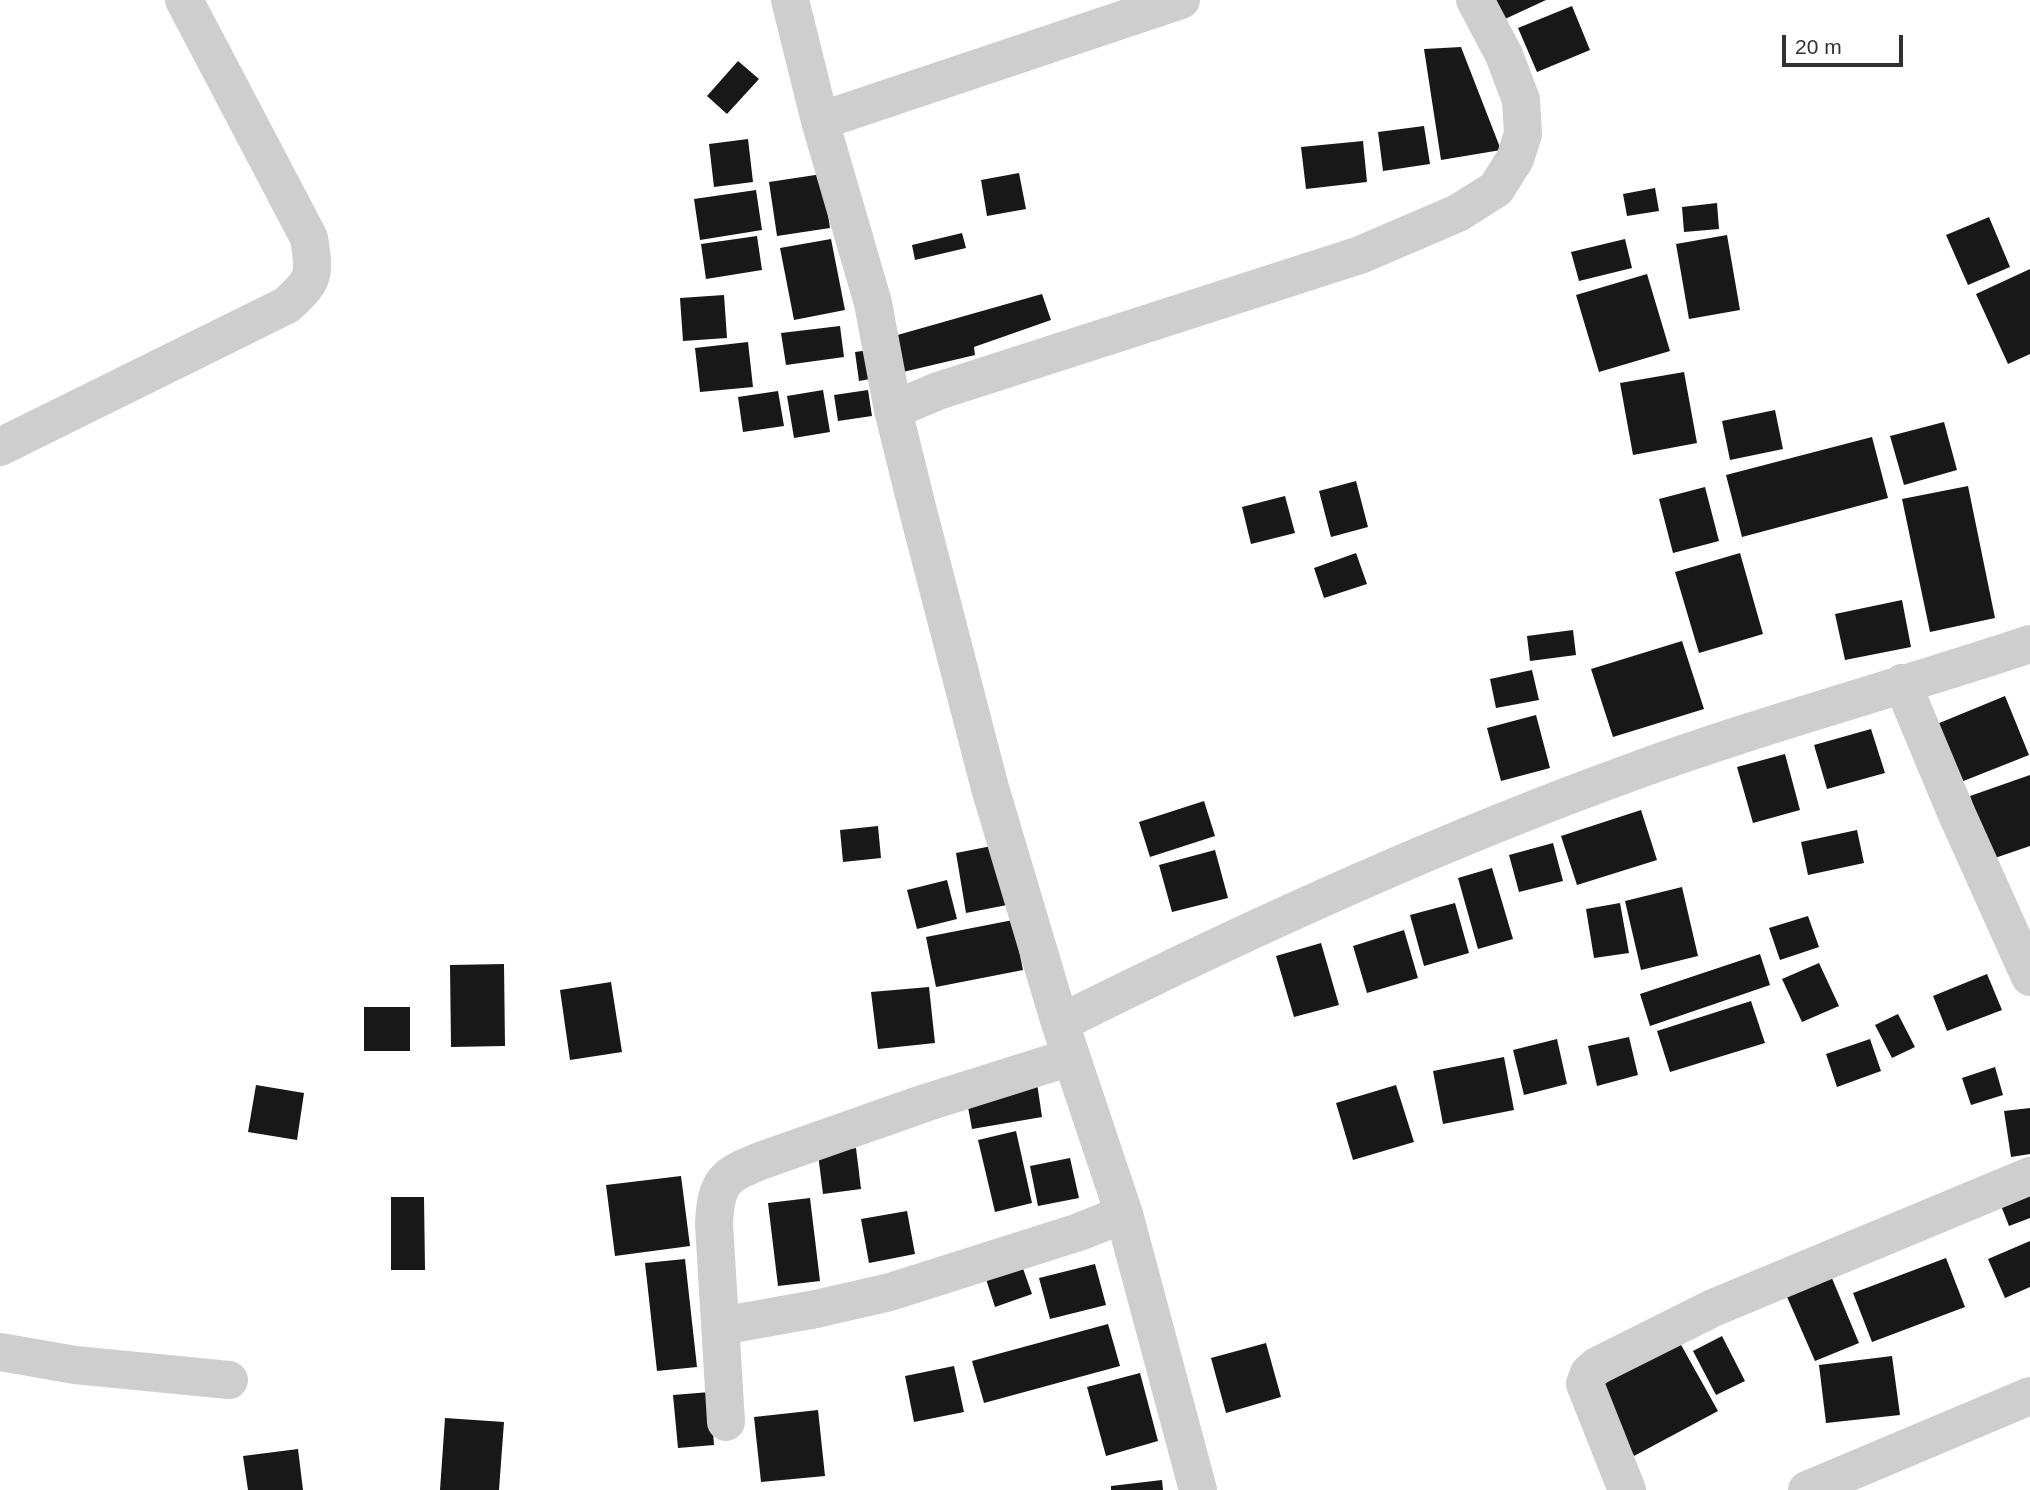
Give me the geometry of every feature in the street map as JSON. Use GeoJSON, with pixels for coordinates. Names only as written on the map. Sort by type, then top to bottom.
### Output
{"type":"FeatureCollection","features":[{"type":"Feature","properties":{"kind":"street"},"geometry":{"type":"LineString","coordinates":[[0,447],[287,305],[313,275],[309,238],[184,0]]}},
{"type":"Feature","properties":{"kind":"street"},"geometry":{"type":"LineString","coordinates":[[790,0],[820,121],[873,303],[893,410],[990,788],[1065,1040],[1124,1214],[1198,1490]]}},
{"type":"Feature","properties":{"kind":"street"},"geometry":{"type":"LineString","coordinates":[[820,121],[1181,0]]}},
{"type":"Feature","properties":{"kind":"street"},"geometry":{"type":"LineString","coordinates":[[893,410],[938,391],[1360,255],[1458,214],[1496,189],[1515,159],[1523,134],[1521,100],[1504,55],[1475,0]]}},
{"type":"Feature","properties":{"kind":"street"},"geometry":{"type":"LineString","coordinates":[[726,1422],[714,1224],[715,1201],[723,1181],[741,1168],[925,1103],[1065,1040],[1281,915],[1489,826],[1633,771],[2030,644]]}},
{"type":"Feature","properties":{"kind":"street"},"geometry":{"type":"LineString","coordinates":[[1902,683],[1955,810],[2030,977]]}},
{"type":"Feature","properties":{"kind":"street"},"geometry":{"type":"LineString","coordinates":[[1627,1490],[1586,1384],[1589,1373],[1597,1366],[1713,1308],[2030,1176]]}},
{"type":"Feature","properties":{"kind":"street"},"geometry":{"type":"LineString","coordinates":[[721,1326],[890,1292],[1124,1214]]}},
{"type":"Feature","properties":{"kind":"street"},"geometry":{"type":"LineString","coordinates":[[0,1352],[75,1366],[229,1380]]}},
{"type":"Feature","properties":{"kind":"street"},"geometry":{"type":"LineString","coordinates":[[1807,1490],[2030,1395]]}},
{"type":"Feature","properties":{"kind":"building"},"geometry":{"type":"Polygon","coordinates":[[[1496,0],[1546,0],[1505,19],[1496,0]]]}},
{"type":"Feature","properties":{"kind":"building"},"geometry":{"type":"Polygon","coordinates":[[[1572,6],[1590,50],[1537,72],[1518,28],[1572,6]]]}},
{"type":"Feature","properties":{"kind":"building"},"geometry":{"type":"Polygon","coordinates":[[[1461,47],[1501,150],[1441,160],[1424,49],[1461,47]]]}},
{"type":"Feature","properties":{"kind":"building"},"geometry":{"type":"Polygon","coordinates":[[[738,61],[759,79],[727,114],[707,96],[738,61]]]}},
{"type":"Feature","properties":{"kind":"building"},"geometry":{"type":"Polygon","coordinates":[[[1424,126],[1430,164],[1383,171],[1378,132],[1424,126]]]}},
{"type":"Feature","properties":{"kind":"building"},"geometry":{"type":"Polygon","coordinates":[[[748,139],[753,182],[714,187],[709,144],[748,139]]]}},
{"type":"Feature","properties":{"kind":"building"},"geometry":{"type":"Polygon","coordinates":[[[1363,141],[1367,182],[1306,189],[1301,147],[1363,141]]]}},
{"type":"Feature","properties":{"kind":"building"},"geometry":{"type":"Polygon","coordinates":[[[1019,173],[1026,209],[987,216],[981,180],[1019,173]]]}},
{"type":"Feature","properties":{"kind":"building"},"geometry":{"type":"Polygon","coordinates":[[[822,174],[830,228],[777,236],[769,182],[822,174]]]}},
{"type":"Feature","properties":{"kind":"building"},"geometry":{"type":"Polygon","coordinates":[[[1655,188],[1659,211],[1627,216],[1623,194],[1655,188]]]}},
{"type":"Feature","properties":{"kind":"building"},"geometry":{"type":"Polygon","coordinates":[[[756,190],[762,230],[700,240],[694,199],[756,190]]]}},
{"type":"Feature","properties":{"kind":"building"},"geometry":{"type":"Polygon","coordinates":[[[1717,203],[1719,229],[1684,232],[1682,207],[1717,203]]]}},
{"type":"Feature","properties":{"kind":"building"},"geometry":{"type":"Polygon","coordinates":[[[1989,217],[2010,267],[1968,285],[1946,235],[1989,217]]]}},
{"type":"Feature","properties":{"kind":"building"},"geometry":{"type":"Polygon","coordinates":[[[962,233],[966,248],[915,260],[912,245],[962,233]]]}},
{"type":"Feature","properties":{"kind":"building"},"geometry":{"type":"Polygon","coordinates":[[[1727,235],[1740,310],[1689,319],[1676,244],[1727,235]]]}},
{"type":"Feature","properties":{"kind":"building"},"geometry":{"type":"Polygon","coordinates":[[[757,236],[762,270],[706,279],[701,244],[757,236]]]}},
{"type":"Feature","properties":{"kind":"building"},"geometry":{"type":"Polygon","coordinates":[[[831,239],[845,310],[794,320],[780,248],[831,239]]]}},
{"type":"Feature","properties":{"kind":"building"},"geometry":{"type":"Polygon","coordinates":[[[1625,239],[1632,268],[1579,281],[1571,252],[1625,239]]]}},
{"type":"Feature","properties":{"kind":"building"},"geometry":{"type":"Polygon","coordinates":[[[2030,269],[2030,354],[2008,364],[1976,294],[2030,269]]]}},
{"type":"Feature","properties":{"kind":"building"},"geometry":{"type":"Polygon","coordinates":[[[1647,274],[1670,351],[1599,372],[1576,295],[1647,274]]]}},
{"type":"Feature","properties":{"kind":"building"},"geometry":{"type":"Polygon","coordinates":[[[1042,294],[1051,320],[974,347],[975,355],[903,372],[894,336],[1042,294]]]}},
{"type":"Feature","properties":{"kind":"building"},"geometry":{"type":"Polygon","coordinates":[[[724,295],[727,338],[683,341],[680,298],[724,295]]]}},
{"type":"Feature","properties":{"kind":"building"},"geometry":{"type":"Polygon","coordinates":[[[840,326],[844,357],[786,365],[781,333],[840,326]]]}},
{"type":"Feature","properties":{"kind":"building"},"geometry":{"type":"Polygon","coordinates":[[[748,342],[753,387],[700,392],[695,348],[748,342]]]}},
{"type":"Feature","properties":{"kind":"building"},"geometry":{"type":"Polygon","coordinates":[[[877,349],[881,377],[859,381],[855,352],[877,349]]]}},
{"type":"Feature","properties":{"kind":"building"},"geometry":{"type":"Polygon","coordinates":[[[1684,372],[1697,443],[1633,455],[1620,383],[1684,372]]]}},
{"type":"Feature","properties":{"kind":"building"},"geometry":{"type":"Polygon","coordinates":[[[823,390],[830,432],[794,438],[787,396],[823,390]]]}},
{"type":"Feature","properties":{"kind":"building"},"geometry":{"type":"Polygon","coordinates":[[[868,390],[872,416],[838,421],[834,395],[868,390]]]}},
{"type":"Feature","properties":{"kind":"building"},"geometry":{"type":"Polygon","coordinates":[[[778,391],[784,426],[743,432],[738,397],[778,391]]]}},
{"type":"Feature","properties":{"kind":"building"},"geometry":{"type":"Polygon","coordinates":[[[1775,410],[1783,449],[1730,460],[1722,421],[1775,410]]]}},
{"type":"Feature","properties":{"kind":"building"},"geometry":{"type":"Polygon","coordinates":[[[1944,422],[1957,470],[1904,485],[1890,436],[1944,422]]]}},
{"type":"Feature","properties":{"kind":"building"},"geometry":{"type":"Polygon","coordinates":[[[1872,437],[1888,498],[1742,537],[1726,475],[1872,437]]]}},
{"type":"Feature","properties":{"kind":"building"},"geometry":{"type":"Polygon","coordinates":[[[1356,481],[1368,527],[1331,537],[1319,491],[1356,481]]]}},
{"type":"Feature","properties":{"kind":"building"},"geometry":{"type":"Polygon","coordinates":[[[1968,486],[1995,618],[1930,632],[1902,499],[1968,486]]]}},
{"type":"Feature","properties":{"kind":"building"},"geometry":{"type":"Polygon","coordinates":[[[1705,487],[1719,541],[1673,553],[1659,499],[1705,487]]]}},
{"type":"Feature","properties":{"kind":"building"},"geometry":{"type":"Polygon","coordinates":[[[1285,496],[1295,533],[1251,544],[1242,507],[1285,496]]]}},
{"type":"Feature","properties":{"kind":"building"},"geometry":{"type":"Polygon","coordinates":[[[1356,553],[1367,584],[1324,598],[1314,568],[1356,553]]]}},
{"type":"Feature","properties":{"kind":"building"},"geometry":{"type":"Polygon","coordinates":[[[1740,553],[1763,634],[1699,653],[1675,572],[1740,553]]]}},
{"type":"Feature","properties":{"kind":"building"},"geometry":{"type":"Polygon","coordinates":[[[1902,600],[1911,647],[1845,660],[1835,614],[1902,600]]]}},
{"type":"Feature","properties":{"kind":"building"},"geometry":{"type":"Polygon","coordinates":[[[1573,630],[1576,655],[1530,661],[1527,636],[1573,630]]]}},
{"type":"Feature","properties":{"kind":"building"},"geometry":{"type":"Polygon","coordinates":[[[1682,641],[1704,709],[1613,737],[1591,669],[1682,641]]]}},
{"type":"Feature","properties":{"kind":"building"},"geometry":{"type":"Polygon","coordinates":[[[1532,670],[1539,700],[1496,708],[1490,679],[1532,670]]]}},
{"type":"Feature","properties":{"kind":"building"},"geometry":{"type":"Polygon","coordinates":[[[2005,696],[2029,755],[1956,784],[1932,726],[2005,696]]]}},
{"type":"Feature","properties":{"kind":"building"},"geometry":{"type":"Polygon","coordinates":[[[1536,715],[1550,768],[1501,781],[1487,728],[1536,715]]]}},
{"type":"Feature","properties":{"kind":"building"},"geometry":{"type":"Polygon","coordinates":[[[1871,729],[1885,773],[1827,789],[1814,745],[1871,729]]]}},
{"type":"Feature","properties":{"kind":"building"},"geometry":{"type":"Polygon","coordinates":[[[1785,754],[1800,810],[1753,823],[1737,767],[1785,754]]]}},
{"type":"Feature","properties":{"kind":"building"},"geometry":{"type":"Polygon","coordinates":[[[2030,775],[2030,846],[1992,859],[1970,796],[2030,775]]]}},
{"type":"Feature","properties":{"kind":"building"},"geometry":{"type":"Polygon","coordinates":[[[1204,801],[1215,836],[1150,857],[1139,822],[1204,801]]]}},
{"type":"Feature","properties":{"kind":"building"},"geometry":{"type":"Polygon","coordinates":[[[1641,810],[1657,860],[1577,885],[1561,836],[1641,810]]]}},
{"type":"Feature","properties":{"kind":"building"},"geometry":{"type":"Polygon","coordinates":[[[878,826],[881,858],[843,862],[840,830],[878,826]]]}},
{"type":"Feature","properties":{"kind":"building"},"geometry":{"type":"Polygon","coordinates":[[[1857,830],[1864,863],[1808,875],[1801,842],[1857,830]]]}},
{"type":"Feature","properties":{"kind":"building"},"geometry":{"type":"Polygon","coordinates":[[[1553,843],[1563,881],[1519,892],[1509,855],[1553,843]]]}},
{"type":"Feature","properties":{"kind":"building"},"geometry":{"type":"Polygon","coordinates":[[[997,845],[1007,905],[966,913],[956,853],[997,845]]]}},
{"type":"Feature","properties":{"kind":"building"},"geometry":{"type":"Polygon","coordinates":[[[1215,850],[1228,898],[1172,912],[1159,865],[1215,850]]]}},
{"type":"Feature","properties":{"kind":"building"},"geometry":{"type":"Polygon","coordinates":[[[1492,868],[1513,939],[1478,949],[1458,878],[1492,868]]]}},
{"type":"Feature","properties":{"kind":"building"},"geometry":{"type":"Polygon","coordinates":[[[947,880],[957,919],[917,929],[907,890],[947,880]]]}},
{"type":"Feature","properties":{"kind":"building"},"geometry":{"type":"Polygon","coordinates":[[[1682,887],[1698,956],[1641,970],[1625,901],[1682,887]]]}},
{"type":"Feature","properties":{"kind":"building"},"geometry":{"type":"Polygon","coordinates":[[[1455,903],[1469,953],[1424,966],[1410,915],[1455,903]]]}},
{"type":"Feature","properties":{"kind":"building"},"geometry":{"type":"Polygon","coordinates":[[[1620,903],[1629,953],[1594,958],[1586,909],[1620,903]]]}},
{"type":"Feature","properties":{"kind":"building"},"geometry":{"type":"Polygon","coordinates":[[[1808,916],[1819,947],[1780,960],[1769,928],[1808,916]]]}},
{"type":"Feature","properties":{"kind":"building"},"geometry":{"type":"Polygon","coordinates":[[[1013,920],[1023,970],[936,987],[926,937],[1013,920]]]}},
{"type":"Feature","properties":{"kind":"building"},"geometry":{"type":"Polygon","coordinates":[[[1404,930],[1418,978],[1367,993],[1353,946],[1404,930]]]}},
{"type":"Feature","properties":{"kind":"building"},"geometry":{"type":"Polygon","coordinates":[[[1321,943],[1339,1005],[1294,1017],[1276,956],[1321,943]]]}},
{"type":"Feature","properties":{"kind":"building"},"geometry":{"type":"Polygon","coordinates":[[[1760,954],[1770,985],[1650,1026],[1640,994],[1760,954]]]}},
{"type":"Feature","properties":{"kind":"building"},"geometry":{"type":"Polygon","coordinates":[[[1819,963],[1839,1006],[1802,1022],[1782,979],[1819,963]]]}},
{"type":"Feature","properties":{"kind":"building"},"geometry":{"type":"Polygon","coordinates":[[[504,964],[505,1046],[451,1047],[450,965],[504,964]]]}},
{"type":"Feature","properties":{"kind":"building"},"geometry":{"type":"Polygon","coordinates":[[[1987,974],[2002,1010],[1947,1031],[1933,996],[1987,974]]]}},
{"type":"Feature","properties":{"kind":"building"},"geometry":{"type":"Polygon","coordinates":[[[611,982],[622,1052],[570,1060],[560,990],[611,982]]]}},
{"type":"Feature","properties":{"kind":"building"},"geometry":{"type":"Polygon","coordinates":[[[929,987],[935,1043],[878,1049],[871,992],[929,987]]]}},
{"type":"Feature","properties":{"kind":"building"},"geometry":{"type":"Polygon","coordinates":[[[1751,1001],[1765,1043],[1670,1072],[1657,1031],[1751,1001]]]}},
{"type":"Feature","properties":{"kind":"building"},"geometry":{"type":"Polygon","coordinates":[[[364,1007],[410,1007],[410,1051],[364,1051],[364,1007]]]}},
{"type":"Feature","properties":{"kind":"building"},"geometry":{"type":"Polygon","coordinates":[[[1898,1014],[1915,1047],[1892,1058],[1875,1025],[1898,1014]]]}},
{"type":"Feature","properties":{"kind":"building"},"geometry":{"type":"Polygon","coordinates":[[[1629,1037],[1638,1075],[1597,1086],[1588,1046],[1629,1037]]]}},
{"type":"Feature","properties":{"kind":"building"},"geometry":{"type":"Polygon","coordinates":[[[1557,1039],[1567,1084],[1524,1095],[1513,1050],[1557,1039]]]}},
{"type":"Feature","properties":{"kind":"building"},"geometry":{"type":"Polygon","coordinates":[[[1870,1039],[1881,1071],[1837,1087],[1826,1054],[1870,1039]]]}},
{"type":"Feature","properties":{"kind":"building"},"geometry":{"type":"Polygon","coordinates":[[[1504,1057],[1514,1110],[1443,1124],[1433,1071],[1504,1057]]]}},
{"type":"Feature","properties":{"kind":"building"},"geometry":{"type":"Polygon","coordinates":[[[1995,1067],[2003,1095],[1971,1105],[1962,1078],[1995,1067]]]}},
{"type":"Feature","properties":{"kind":"building"},"geometry":{"type":"Polygon","coordinates":[[[1037,1083],[1042,1117],[972,1129],[966,1096],[1037,1083]]]}},
{"type":"Feature","properties":{"kind":"building"},"geometry":{"type":"Polygon","coordinates":[[[256,1085],[304,1093],[297,1140],[248,1132],[256,1085]]]}},
{"type":"Feature","properties":{"kind":"building"},"geometry":{"type":"Polygon","coordinates":[[[1396,1085],[1414,1142],[1353,1160],[1336,1103],[1396,1085]]]}},
{"type":"Feature","properties":{"kind":"building"},"geometry":{"type":"Polygon","coordinates":[[[2030,1108],[2030,1154],[2011,1157],[2004,1111],[2030,1108]]]}},
{"type":"Feature","properties":{"kind":"building"},"geometry":{"type":"Polygon","coordinates":[[[1016,1131],[1032,1203],[995,1212],[978,1140],[1016,1131]]]}},
{"type":"Feature","properties":{"kind":"building"},"geometry":{"type":"Polygon","coordinates":[[[856,1148],[861,1189],[823,1194],[818,1154],[856,1148]]]}},
{"type":"Feature","properties":{"kind":"building"},"geometry":{"type":"Polygon","coordinates":[[[1070,1158],[1079,1198],[1038,1206],[1030,1166],[1070,1158]]]}},
{"type":"Feature","properties":{"kind":"building"},"geometry":{"type":"Polygon","coordinates":[[[681,1176],[690,1246],[615,1256],[606,1185],[681,1176]]]}},
{"type":"Feature","properties":{"kind":"building"},"geometry":{"type":"Polygon","coordinates":[[[2030,1186],[2030,1218],[2009,1226],[1998,1198],[2030,1186]]]}},
{"type":"Feature","properties":{"kind":"building"},"geometry":{"type":"Polygon","coordinates":[[[391,1197],[424,1197],[425,1270],[391,1270],[391,1197]]]}},
{"type":"Feature","properties":{"kind":"building"},"geometry":{"type":"Polygon","coordinates":[[[810,1198],[820,1281],[778,1286],[768,1203],[810,1198]]]}},
{"type":"Feature","properties":{"kind":"building"},"geometry":{"type":"Polygon","coordinates":[[[907,1211],[915,1254],[869,1263],[861,1219],[907,1211]]]}},
{"type":"Feature","properties":{"kind":"building"},"geometry":{"type":"Polygon","coordinates":[[[2030,1241],[2030,1287],[2005,1298],[1988,1259],[2030,1241]]]}},
{"type":"Feature","properties":{"kind":"building"},"geometry":{"type":"Polygon","coordinates":[[[1946,1258],[1965,1307],[1872,1342],[1853,1293],[1946,1258]]]}},
{"type":"Feature","properties":{"kind":"building"},"geometry":{"type":"Polygon","coordinates":[[[685,1259],[697,1367],[657,1371],[645,1263],[685,1259]]]}},
{"type":"Feature","properties":{"kind":"building"},"geometry":{"type":"Polygon","coordinates":[[[1020,1260],[1032,1294],[995,1307],[984,1273],[1020,1260]]]}},
{"type":"Feature","properties":{"kind":"building"},"geometry":{"type":"Polygon","coordinates":[[[1095,1264],[1106,1305],[1050,1319],[1039,1278],[1095,1264]]]}},
{"type":"Feature","properties":{"kind":"building"},"geometry":{"type":"Polygon","coordinates":[[[1829,1271],[1859,1343],[1815,1361],[1784,1290],[1829,1271]]]}},
{"type":"Feature","properties":{"kind":"building"},"geometry":{"type":"Polygon","coordinates":[[[1108,1324],[1120,1366],[984,1403],[972,1361],[1108,1324]]]}},
{"type":"Feature","properties":{"kind":"building"},"geometry":{"type":"Polygon","coordinates":[[[1722,1336],[1745,1381],[1716,1395],[1693,1351],[1722,1336]]]}},
{"type":"Feature","properties":{"kind":"building"},"geometry":{"type":"Polygon","coordinates":[[[1266,1343],[1281,1397],[1226,1413],[1211,1358],[1266,1343]]]}},
{"type":"Feature","properties":{"kind":"building"},"geometry":{"type":"Polygon","coordinates":[[[1680,1343],[1718,1411],[1634,1456],[1596,1388],[1680,1343]]]}},
{"type":"Feature","properties":{"kind":"building"},"geometry":{"type":"Polygon","coordinates":[[[1892,1356],[1900,1415],[1826,1423],[1819,1365],[1892,1356]]]}},
{"type":"Feature","properties":{"kind":"building"},"geometry":{"type":"Polygon","coordinates":[[[954,1366],[964,1412],[914,1422],[905,1376],[954,1366]]]}},
{"type":"Feature","properties":{"kind":"building"},"geometry":{"type":"Polygon","coordinates":[[[1140,1373],[1158,1441],[1106,1456],[1087,1387],[1140,1373]]]}},
{"type":"Feature","properties":{"kind":"building"},"geometry":{"type":"Polygon","coordinates":[[[710,1392],[714,1445],[678,1448],[673,1395],[710,1392]]]}},
{"type":"Feature","properties":{"kind":"building"},"geometry":{"type":"Polygon","coordinates":[[[818,1410],[825,1476],[761,1482],[754,1417],[818,1410]]]}},
{"type":"Feature","properties":{"kind":"building"},"geometry":{"type":"Polygon","coordinates":[[[445,1418],[504,1422],[499,1490],[440,1490],[445,1418]]]}},
{"type":"Feature","properties":{"kind":"building"},"geometry":{"type":"Polygon","coordinates":[[[298,1449],[303,1490],[248,1490],[243,1456],[298,1449]]]}},
{"type":"Feature","properties":{"kind":"building"},"geometry":{"type":"Polygon","coordinates":[[[1162,1480],[1163,1490],[1111,1490],[1111,1486],[1162,1480]]]}}]}
